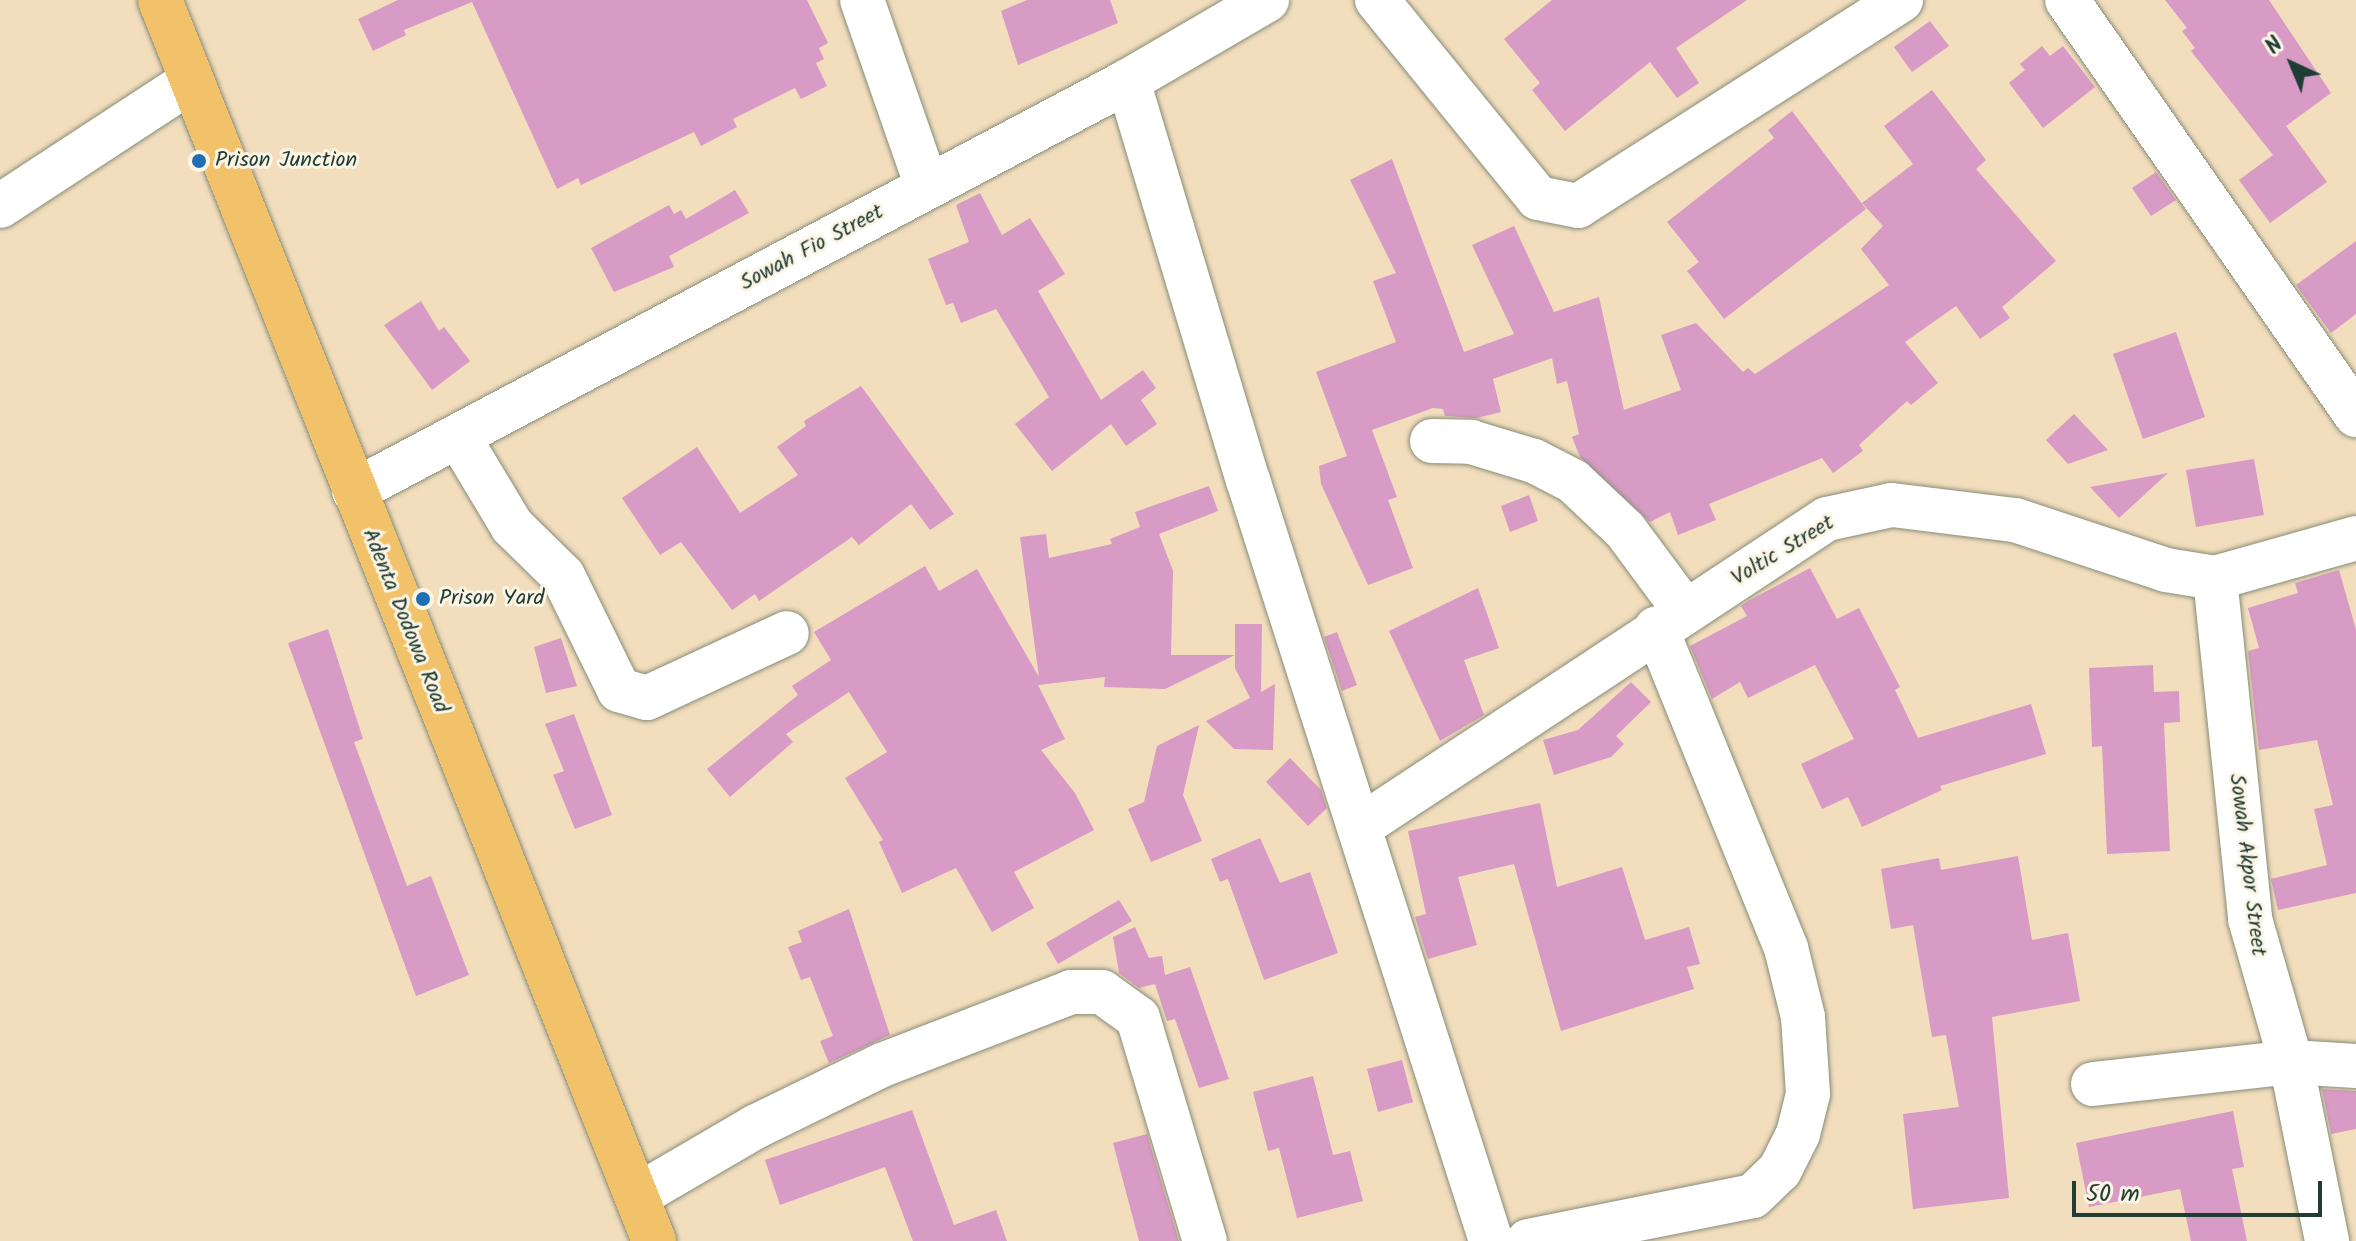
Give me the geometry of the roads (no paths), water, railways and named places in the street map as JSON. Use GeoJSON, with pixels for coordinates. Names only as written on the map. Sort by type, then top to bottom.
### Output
{"type":"FeatureCollection","features":[{"type":"Feature","properties":{"kind":"main road","name":"Adenta Dodowa Road"},"geometry":{"type":"LineString","coordinates":[[160,0],[654,1241]]}},
{"type":"Feature","properties":{"kind":"street"},"geometry":{"type":"LineString","coordinates":[[862,0],[927,187]]}},
{"type":"Feature","properties":{"kind":"street","name":"Sowah Fio Street"},"geometry":{"type":"LineString","coordinates":[[354,491],[1128,81],[1267,0]]}},
{"type":"Feature","properties":{"kind":"street"},"geometry":{"type":"LineString","coordinates":[[1377,0],[1538,198],[1578,206],[1901,0]]}},
{"type":"Feature","properties":{"kind":"street"},"geometry":{"type":"LineString","coordinates":[[2067,0],[2356,415]]}},
{"type":"Feature","properties":{"kind":"street"},"geometry":{"type":"LineString","coordinates":[[0,206],[191,81]]}},
{"type":"Feature","properties":{"kind":"street"},"geometry":{"type":"LineString","coordinates":[[1128,81],[1248,480],[1491,1241]]}},
{"type":"Feature","properties":{"kind":"street"},"geometry":{"type":"LineString","coordinates":[[458,436],[512,526],[563,576],[619,690],[647,698],[787,633]]}},
{"type":"Feature","properties":{"kind":"street"},"geometry":{"type":"LineString","coordinates":[[1432,441],[1471,442],[1534,461],[1573,481],[1625,530],[1671,620],[1786,948],[1803,1017],[1808,1094],[1798,1134],[1780,1170],[1753,1196],[1528,1241]]}},
{"type":"Feature","properties":{"kind":"street","name":"Voltic Street"},"geometry":{"type":"LineString","coordinates":[[1361,826],[1827,519],[1892,505],[2015,520],[2166,570],[2215,578],[2356,538]]}},
{"type":"Feature","properties":{"kind":"street","name":"Sowah Akpor Street"},"geometry":{"type":"LineString","coordinates":[[2215,578],[2250,919],[2291,1062],[2327,1241]]}},
{"type":"Feature","properties":{"kind":"street"},"geometry":{"type":"LineString","coordinates":[[637,1196],[755,1127],[882,1065],[1071,992],[1102,992],[1138,1018],[1205,1241]]}},
{"type":"Feature","properties":{"kind":"street"},"geometry":{"type":"LineString","coordinates":[[2093,1084],[2291,1062],[2356,1066]]}},
{"type":"Feature","properties":{"kind":"place","name":"Prison Junction"},"geometry":{"type":"Point","coordinates":[199,161]}},
{"type":"Feature","properties":{"kind":"place","name":"Prison Yard"},"geometry":{"type":"Point","coordinates":[423,599]}}]}
